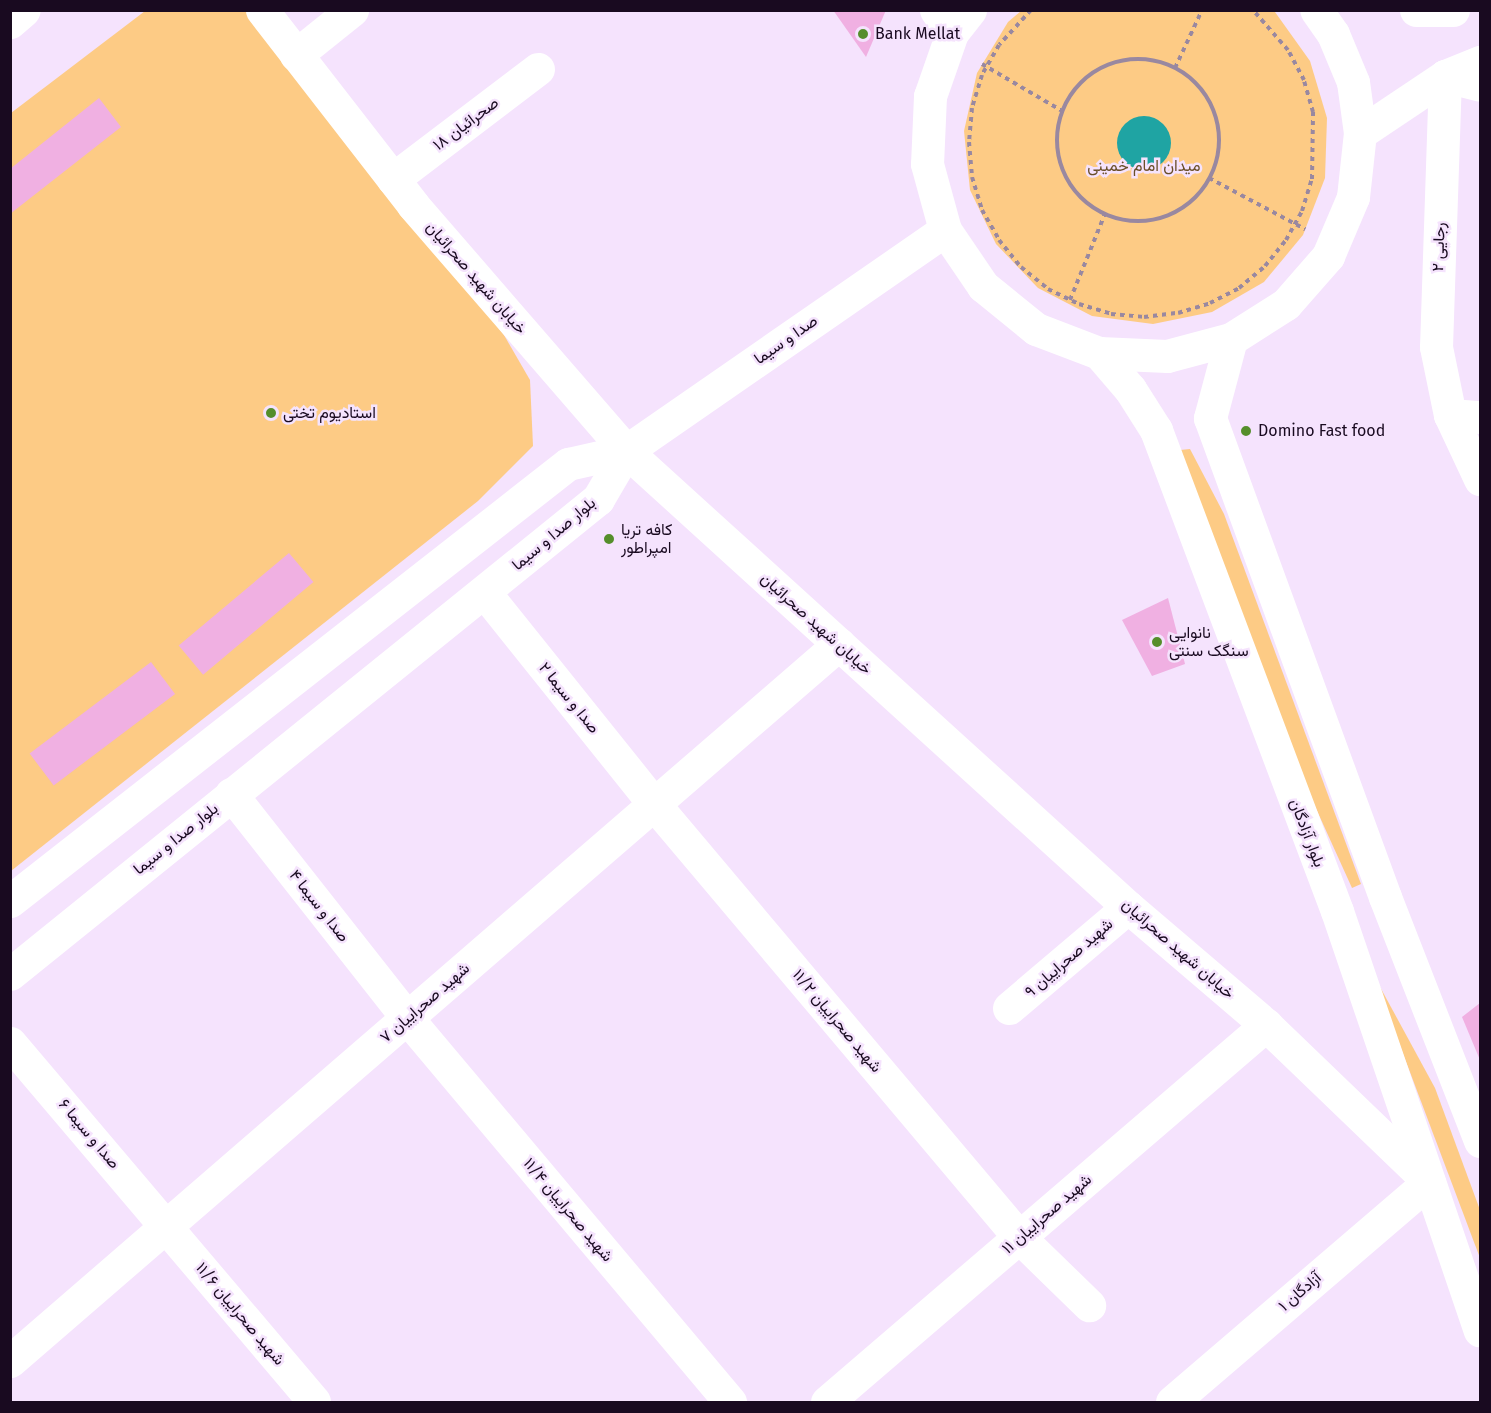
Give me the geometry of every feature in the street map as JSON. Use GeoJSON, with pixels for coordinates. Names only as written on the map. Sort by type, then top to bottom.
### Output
{"type":"FeatureCollection","features":[{"type":"Feature","properties":{"kind":"street"},"geometry":{"type":"LineString","coordinates":[[10,22],[24,10]]}},
{"type":"Feature","properties":{"kind":"street","name":"خیابان شهید صحرائیان"},"geometry":{"type":"LineString","coordinates":[[262,10],[393,179],[626,451],[1128,907],[1266,1025],[1429,1182]]}},
{"type":"Feature","properties":{"kind":"street"},"geometry":{"type":"LineString","coordinates":[[296,55],[352,10]]}},
{"type":"Feature","properties":{"kind":"street"},"geometry":{"type":"LineString","coordinates":[[953,18],[930,96],[927,164],[945,230],[983,286],[1036,329],[1099,353],[1167,356],[1231,339],[1286,304],[1328,255],[1353,196],[1360,133],[1353,82],[1333,34],[1316,10]]}},
{"type":"Feature","properties":{"kind":"street"},"geometry":{"type":"LineString","coordinates":[[1416,10],[1454,10]]}},
{"type":"Feature","properties":{"kind":"street"},"geometry":{"type":"LineString","coordinates":[[1360,133],[1445,76],[1480,62]]}},
{"type":"Feature","properties":{"kind":"street","name":"صحرائیان ۱۸"},"geometry":{"type":"LineString","coordinates":[[393,179],[538,69]]}},
{"type":"Feature","properties":{"kind":"street"},"geometry":{"type":"LineString","coordinates":[[1445,76],[1480,85]]}},
{"type":"Feature","properties":{"kind":"street","name":"رجایی ۲"},"geometry":{"type":"LineString","coordinates":[[1445,76],[1436,348],[1465,416],[1480,479]]}},
{"type":"Feature","properties":{"kind":"street","name":"صدا و سیما"},"geometry":{"type":"LineString","coordinates":[[626,451],[945,230]]}},
{"type":"Feature","properties":{"kind":"street"},"geometry":{"type":"LineString","coordinates":[[1231,339],[1210,418],[1384,897],[1480,1141]]}},
{"type":"Feature","properties":{"kind":"street","name":"بلوار آزادگان"},"geometry":{"type":"LineString","coordinates":[[1099,353],[1130,389],[1156,430],[1337,911],[1480,1330]]}},
{"type":"Feature","properties":{"kind":"street"},"geometry":{"type":"LineString","coordinates":[[10,901],[568,464],[626,451]]}},
{"type":"Feature","properties":{"kind":"street","name":"بلوار صدا و سیما"},"geometry":{"type":"LineString","coordinates":[[10,974],[231,794],[485,593],[598,499],[626,451]]}},
{"type":"Feature","properties":{"kind":"street","name":"صدا و سیما ۲"},"geometry":{"type":"LineString","coordinates":[[485,593],[654,804]]}},
{"type":"Feature","properties":{"kind":"street","name":"شهید صحراییان ۷"},"geometry":{"type":"LineString","coordinates":[[10,1361],[839,644]]}},
{"type":"Feature","properties":{"kind":"street","name":"صدا و سیما ۴"},"geometry":{"type":"LineString","coordinates":[[231,794],[407,1018]]}},
{"type":"Feature","properties":{"kind":"street","name":"شهید صحراییان ۱۱/۲"},"geometry":{"type":"LineString","coordinates":[[654,804],[1019,1237],[1089,1305]]}},
{"type":"Feature","properties":{"kind":"street"},"geometry":{"type":"LineString","coordinates":[[1337,911],[1384,897]]}},
{"type":"Feature","properties":{"kind":"street","name":"شهید صحراییان ۹"},"geometry":{"type":"LineString","coordinates":[[1009,1008],[1128,907]]}},
{"type":"Feature","properties":{"kind":"street"},"geometry":{"type":"LineString","coordinates":[[1353,961],[1402,942]]}},
{"type":"Feature","properties":{"kind":"street","name":"شهید صحراییان ۱۱/۴"},"geometry":{"type":"LineString","coordinates":[[407,1018],[730,1402]]}},
{"type":"Feature","properties":{"kind":"street","name":"شهید صحراییان ۱۱"},"geometry":{"type":"LineString","coordinates":[[827,1402],[1266,1025]]}},
{"type":"Feature","properties":{"kind":"street","name":"صدا و سیما ۶"},"geometry":{"type":"LineString","coordinates":[[10,1043],[167,1226]]}},
{"type":"Feature","properties":{"kind":"street","name":"آزادگان ۱"},"geometry":{"type":"LineString","coordinates":[[1172,1402],[1429,1182]]}},
{"type":"Feature","properties":{"kind":"street","name":"شهید صحراییان ۱۱/۶"},"geometry":{"type":"LineString","coordinates":[[167,1226],[314,1402]]}},
{"type":"Feature","properties":{"kind":"path"},"geometry":{"type":"LineString","coordinates":[[1031,10],[999,45],[988,65],[972,108],[969,142],[972,177],[982,210],[999,240],[1021,267],[1048,289],[1069,302],[1111,314],[1144,317],[1178,313],[1210,303],[1239,288],[1265,266],[1295,224],[1312,179],[1316,146],[1313,112],[1304,80],[1288,50],[1253,10]]}},
{"type":"Feature","properties":{"kind":"path"},"geometry":{"type":"LineString","coordinates":[[1175,68],[1202,10]]}},
{"type":"Feature","properties":{"kind":"path"},"geometry":{"type":"LineString","coordinates":[[1118,61],[1157,61],[1175,68],[1192,80],[1214,112],[1218,150],[1209,178],[1192,201],[1158,219],[1138,222],[1105,214],[1084,201],[1062,169],[1057,130],[1062,111],[1084,79],[1118,61]]}},
{"type":"Feature","properties":{"kind":"path"},"geometry":{"type":"LineString","coordinates":[[982,64],[988,65],[1062,111]]}},
{"type":"Feature","properties":{"kind":"path"},"geometry":{"type":"LineString","coordinates":[[1209,178],[1305,230]]}},
{"type":"Feature","properties":{"kind":"path"},"geometry":{"type":"LineString","coordinates":[[1069,302],[1105,214]]}},
{"type":"Feature","properties":{"kind":"green space","name":"استادیوم تختی"},"geometry":{"type":"Polygon","coordinates":[[[145,11],[253,11],[504,335],[530,380],[533,446],[478,501],[11,871],[11,113],[145,11]]]}},
{"type":"Feature","properties":{"kind":"green space","name":"میدان امام خمینی"},"geometry":{"type":"Polygon","coordinates":[[[1021,11],[1275,12],[1310,61],[1327,118],[1325,178],[1303,235],[1264,282],[1212,312],[1153,324],[1092,316],[1038,288],[996,244],[970,190],[964,131],[977,73],[1008,22],[1021,11]]]}},
{"type":"Feature","properties":{"kind":"green space"},"geometry":{"type":"Polygon","coordinates":[[[1190,449],[1224,514],[1361,884],[1352,888],[1294,760],[1180,450],[1190,449]]]}},
{"type":"Feature","properties":{"kind":"green space"},"geometry":{"type":"Polygon","coordinates":[[[1373,974],[1435,1088],[1480,1210],[1480,1258],[1373,974]]]}},
{"type":"Feature","properties":{"kind":"shaded area"},"geometry":{"type":"Polygon","coordinates":[[[1144,116],[1154,118],[1163,124],[1169,133],[1171,143],[1169,153],[1163,162],[1154,168],[1144,170],[1134,168],[1125,162],[1119,153],[1117,143],[1119,133],[1125,124],[1134,118],[1144,116]]]}},
{"type":"Feature","properties":{"kind":"building","name":"Bank Mellat"},"geometry":{"type":"Polygon","coordinates":[[[833,10],[886,10],[866,57],[833,10]]]}},
{"type":"Feature","properties":{"kind":"building"},"geometry":{"type":"Polygon","coordinates":[[[99,98],[121,127],[10,214],[10,169],[99,98]]]}},
{"type":"Feature","properties":{"kind":"building"},"geometry":{"type":"Polygon","coordinates":[[[289,553],[313,582],[203,675],[179,646],[289,553]]]}},
{"type":"Feature","properties":{"kind":"building","name":"نانوایی سنگک سنتی"},"geometry":{"type":"Polygon","coordinates":[[[1168,598],[1185,664],[1152,676],[1122,620],[1168,598]]]}},
{"type":"Feature","properties":{"kind":"building"},"geometry":{"type":"Polygon","coordinates":[[[151,662],[175,694],[54,785],[30,753],[151,662]]]}},
{"type":"Feature","properties":{"kind":"building"},"geometry":{"type":"Polygon","coordinates":[[[1480,1003],[1480,1060],[1462,1017],[1480,1003]]]}},
{"type":"Feature","properties":{"kind":"place","name":"Bank Mellat"},"geometry":{"type":"Point","coordinates":[863,34]}},
{"type":"Feature","properties":{"kind":"place","name":"استادیوم تختی"},"geometry":{"type":"Point","coordinates":[271,413]}},
{"type":"Feature","properties":{"kind":"place","name":"Domino Fast food"},"geometry":{"type":"Point","coordinates":[1246,431]}},
{"type":"Feature","properties":{"kind":"place","name":"کافه تریا امپراطور"},"geometry":{"type":"Point","coordinates":[609,539]}},
{"type":"Feature","properties":{"kind":"place","name":"نانوایی سنگک سنتی"},"geometry":{"type":"Point","coordinates":[1157,642]}}]}
